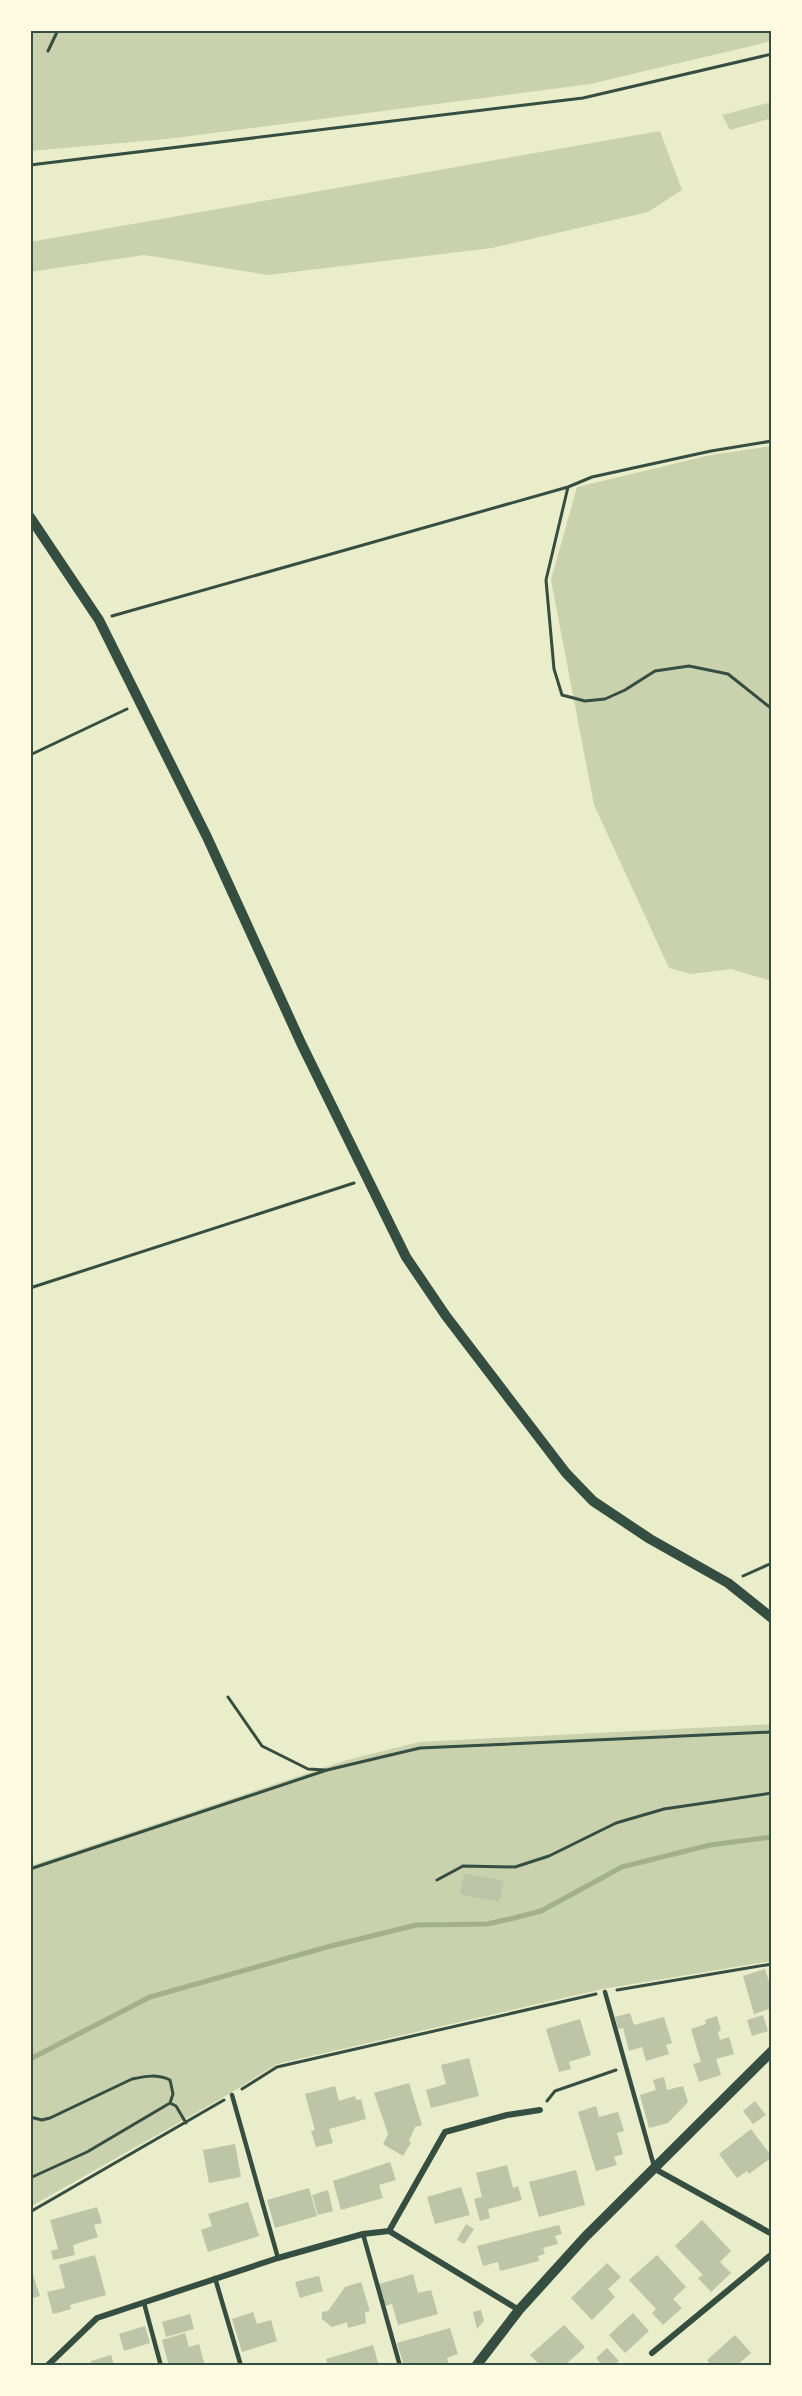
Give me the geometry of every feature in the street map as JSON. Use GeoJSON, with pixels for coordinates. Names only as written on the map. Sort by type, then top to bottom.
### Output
{"type":"FeatureCollection","features":[{"type":"Feature","properties":{"kind":"street"},"geometry":{"type":"LineString","coordinates":[[30,517],[99,620],[207,837],[301,1043],[406,1257],[446,1316],[566,1473],[593,1501],[650,1539],[728,1583],[772,1618]]}},
{"type":"Feature","properties":{"kind":"street"},"geometry":{"type":"LineString","coordinates":[[476,2366],[519,2310],[585,2237],[772,2051]]}},
{"type":"Feature","properties":{"kind":"street"},"geometry":{"type":"LineString","coordinates":[[389,2231],[445,2132],[507,2115],[540,2110]]}},
{"type":"Feature","properties":{"kind":"street"},"geometry":{"type":"LineString","coordinates":[[655,2169],[772,2234]]}},
{"type":"Feature","properties":{"kind":"street"},"geometry":{"type":"LineString","coordinates":[[47,2366],[97,2318],[278,2258],[363,2234],[389,2231],[519,2310]]}},
{"type":"Feature","properties":{"kind":"street"},"geometry":{"type":"LineString","coordinates":[[652,2353],[772,2254]]}},
{"type":"Feature","properties":{"kind":"lane"},"geometry":{"type":"LineString","coordinates":[[605,1992],[655,2169]]}},
{"type":"Feature","properties":{"kind":"lane"},"geometry":{"type":"LineString","coordinates":[[231,2095],[278,2258]]}},
{"type":"Feature","properties":{"kind":"lane"},"geometry":{"type":"LineString","coordinates":[[363,2234],[400,2366]]}},
{"type":"Feature","properties":{"kind":"lane"},"geometry":{"type":"LineString","coordinates":[[215,2278],[241,2366]]}},
{"type":"Feature","properties":{"kind":"lane"},"geometry":{"type":"LineString","coordinates":[[144,2303],[161,2366]]}},
{"type":"Feature","properties":{"kind":"path"},"geometry":{"type":"LineString","coordinates":[[48,51],[58,30]]}},
{"type":"Feature","properties":{"kind":"path"},"geometry":{"type":"LineString","coordinates":[[30,165],[582,98],[772,54]]}},
{"type":"Feature","properties":{"kind":"path"},"geometry":{"type":"LineString","coordinates":[[99,620],[568,487],[592,477],[711,451],[772,441]]}},
{"type":"Feature","properties":{"kind":"path"},"geometry":{"type":"LineString","coordinates":[[568,487],[546,580],[554,669],[562,695],[585,701],[605,699],[625,690],[655,671],[689,666],[728,674],[772,709]]}},
{"type":"Feature","properties":{"kind":"path"},"geometry":{"type":"LineString","coordinates":[[30,755],[140,703]]}},
{"type":"Feature","properties":{"kind":"path"},"geometry":{"type":"LineString","coordinates":[[30,1288],[367,1178]]}},
{"type":"Feature","properties":{"kind":"path"},"geometry":{"type":"LineString","coordinates":[[728,1583],[772,1563]]}},
{"type":"Feature","properties":{"kind":"path"},"geometry":{"type":"LineString","coordinates":[[228,1697],[262,1746],[308,1769],[327,1770]]}},
{"type":"Feature","properties":{"kind":"path"},"geometry":{"type":"LineString","coordinates":[[30,1869],[327,1770],[420,1749],[772,1732]]}},
{"type":"Feature","properties":{"kind":"path"},"geometry":{"type":"LineString","coordinates":[[437,1880],[463,1866],[515,1867],[549,1856],[616,1823],[664,1809],[772,1794]]}},
{"type":"Feature","properties":{"kind":"path"},"geometry":{"type":"LineString","coordinates":[[30,2212],[186,2124],[277,2067],[605,1992],[772,1964]]}},
{"type":"Feature","properties":{"kind":"path"},"geometry":{"type":"LineString","coordinates":[[540,2110],[555,2091],[626,2066]]}},
{"type":"Feature","properties":{"kind":"path"},"geometry":{"type":"LineString","coordinates":[[30,2117],[42,2120],[50,2118],[115,2086],[145,2076],[155,2075],[170,2080],[173,2094],[170,2103],[87,2152],[30,2178]]}},
{"type":"Feature","properties":{"kind":"path"},"geometry":{"type":"LineString","coordinates":[[170,2103],[176,2106],[186,2124]]}},
{"type":"Feature","properties":{"kind":"green space"},"geometry":{"type":"Polygon","coordinates":[[[30,30],[772,30],[772,41],[590,84],[167,139],[30,151],[30,30]]]}},
{"type":"Feature","properties":{"kind":"green space"},"geometry":{"type":"Polygon","coordinates":[[[772,102],[772,118],[730,130],[722,115],[772,102]]]}},
{"type":"Feature","properties":{"kind":"green space"},"geometry":{"type":"Polygon","coordinates":[[[660,131],[682,190],[648,212],[492,248],[268,275],[144,255],[30,272],[30,242],[660,131]]]}},
{"type":"Feature","properties":{"kind":"green space"},"geometry":{"type":"Polygon","coordinates":[[[772,446],[772,981],[731,969],[691,974],[669,968],[594,805],[551,580],[577,487],[711,455],[772,446]]]}},
{"type":"Feature","properties":{"kind":"green space"},"geometry":{"type":"Polygon","coordinates":[[[772,1724],[772,1961],[603,1989],[277,2064],[224,2097],[30,2207],[30,1866],[347,1760],[419,1742],[772,1724]]]}},
{"type":"Feature","properties":{"kind":"building"},"geometry":{"type":"Polygon","coordinates":[[[464,1873],[504,1881],[499,1902],[460,1894],[464,1873]]]}},
{"type":"Feature","properties":{"kind":"building"},"geometry":{"type":"Polygon","coordinates":[[[765,1969],[770,1985],[772,1984],[772,2008],[754,2014],[743,1976],[765,1969]]]}},
{"type":"Feature","properties":{"kind":"building"},"geometry":{"type":"Polygon","coordinates":[[[630,2013],[634,2025],[664,2017],[672,2043],[666,2045],[669,2054],[646,2061],[642,2047],[629,2051],[623,2028],[618,2029],[615,2017],[630,2013]]]}},
{"type":"Feature","properties":{"kind":"building"},"geometry":{"type":"Polygon","coordinates":[[[763,2015],[768,2031],[752,2036],[747,2020],[763,2015]]]}},
{"type":"Feature","properties":{"kind":"building"},"geometry":{"type":"Polygon","coordinates":[[[717,2016],[721,2030],[718,2032],[720,2040],[729,2037],[734,2054],[716,2059],[721,2075],[699,2082],[693,2064],[701,2062],[691,2029],[706,2024],[705,2020],[717,2016]]]}},
{"type":"Feature","properties":{"kind":"building"},"geometry":{"type":"Polygon","coordinates":[[[580,2019],[591,2055],[569,2062],[571,2069],[559,2072],[546,2029],[580,2019]]]}},
{"type":"Feature","properties":{"kind":"building"},"geometry":{"type":"Polygon","coordinates":[[[469,2058],[479,2096],[431,2108],[426,2090],[446,2084],[441,2065],[469,2058]]]}},
{"type":"Feature","properties":{"kind":"building"},"geometry":{"type":"Polygon","coordinates":[[[664,2077],[667,2090],[683,2086],[688,2102],[668,2123],[649,2128],[640,2095],[656,2090],[653,2080],[664,2077]]]}},
{"type":"Feature","properties":{"kind":"building"},"geometry":{"type":"Polygon","coordinates":[[[409,2083],[422,2125],[415,2127],[409,2141],[411,2143],[403,2156],[383,2144],[388,2134],[374,2093],[409,2083]]]}},
{"type":"Feature","properties":{"kind":"building"},"geometry":{"type":"Polygon","coordinates":[[[335,2086],[339,2101],[355,2096],[356,2100],[361,2099],[366,2119],[329,2129],[333,2143],[316,2147],[311,2131],[315,2130],[305,2094],[335,2086]]]}},
{"type":"Feature","properties":{"kind":"building"},"geometry":{"type":"Polygon","coordinates":[[[755,2101],[766,2115],[753,2124],[743,2111],[755,2101]]]}},
{"type":"Feature","properties":{"kind":"building"},"geometry":{"type":"Polygon","coordinates":[[[596,2106],[599,2117],[618,2112],[624,2131],[617,2133],[623,2154],[614,2157],[617,2165],[596,2171],[578,2112],[596,2106]]]}},
{"type":"Feature","properties":{"kind":"building"},"geometry":{"type":"Polygon","coordinates":[[[751,2129],[772,2157],[749,2174],[747,2171],[737,2178],[719,2154],[751,2129]]]}},
{"type":"Feature","properties":{"kind":"building"},"geometry":{"type":"Polygon","coordinates":[[[235,2144],[241,2177],[209,2183],[203,2150],[235,2144]]]}},
{"type":"Feature","properties":{"kind":"building"},"geometry":{"type":"Polygon","coordinates":[[[390,2162],[396,2180],[379,2185],[383,2198],[341,2210],[333,2181],[390,2162]]]}},
{"type":"Feature","properties":{"kind":"building"},"geometry":{"type":"Polygon","coordinates":[[[507,2165],[513,2188],[518,2186],[522,2200],[488,2209],[490,2218],[480,2221],[474,2199],[482,2197],[476,2173],[507,2165]]]}},
{"type":"Feature","properties":{"kind":"building"},"geometry":{"type":"Polygon","coordinates":[[[576,2170],[585,2205],[539,2217],[529,2182],[576,2170]]]}},
{"type":"Feature","properties":{"kind":"building"},"geometry":{"type":"Polygon","coordinates":[[[461,2187],[470,2215],[435,2224],[427,2197],[461,2187]]]}},
{"type":"Feature","properties":{"kind":"building"},"geometry":{"type":"Polygon","coordinates":[[[309,2188],[317,2216],[275,2228],[267,2200],[309,2188]]]}},
{"type":"Feature","properties":{"kind":"building"},"geometry":{"type":"Polygon","coordinates":[[[328,2190],[333,2211],[318,2215],[312,2195],[328,2190]]]}},
{"type":"Feature","properties":{"kind":"building"},"geometry":{"type":"Polygon","coordinates":[[[248,2202],[259,2236],[208,2252],[201,2230],[212,2226],[208,2214],[248,2202]]]}},
{"type":"Feature","properties":{"kind":"building"},"geometry":{"type":"Polygon","coordinates":[[[97,2207],[102,2223],[94,2225],[98,2237],[73,2245],[75,2255],[53,2260],[51,2251],[58,2249],[50,2220],[97,2207]]]}},
{"type":"Feature","properties":{"kind":"building"},"geometry":{"type":"Polygon","coordinates":[[[702,2220],[731,2251],[720,2262],[731,2273],[711,2292],[698,2278],[703,2275],[675,2246],[702,2220]]]}},
{"type":"Feature","properties":{"kind":"building"},"geometry":{"type":"Polygon","coordinates":[[[466,2224],[474,2229],[464,2244],[457,2240],[466,2224]]]}},
{"type":"Feature","properties":{"kind":"building"},"geometry":{"type":"Polygon","coordinates":[[[559,2225],[562,2234],[555,2236],[558,2244],[543,2248],[545,2254],[538,2256],[539,2261],[500,2271],[498,2262],[483,2266],[477,2246],[559,2225]]]}},
{"type":"Feature","properties":{"kind":"building"},"geometry":{"type":"Polygon","coordinates":[[[95,2255],[106,2295],[70,2305],[71,2309],[53,2314],[47,2292],[65,2288],[59,2265],[95,2255]]]}},
{"type":"Feature","properties":{"kind":"building"},"geometry":{"type":"Polygon","coordinates":[[[657,2255],[686,2287],[673,2299],[682,2308],[663,2325],[652,2313],[656,2309],[629,2280],[657,2255]]]}},
{"type":"Feature","properties":{"kind":"building"},"geometry":{"type":"Polygon","coordinates":[[[607,2263],[621,2277],[608,2289],[615,2297],[592,2320],[571,2298],[607,2263]]]}},
{"type":"Feature","properties":{"kind":"building"},"geometry":{"type":"Polygon","coordinates":[[[30,2266],[40,2296],[30,2299],[30,2266]]]}},
{"type":"Feature","properties":{"kind":"building"},"geometry":{"type":"Polygon","coordinates":[[[413,2274],[418,2293],[431,2290],[438,2314],[398,2325],[392,2304],[385,2306],[379,2284],[413,2274]]]}},
{"type":"Feature","properties":{"kind":"building"},"geometry":{"type":"Polygon","coordinates":[[[319,2276],[323,2291],[300,2298],[295,2282],[319,2276]]]}},
{"type":"Feature","properties":{"kind":"building"},"geometry":{"type":"Polygon","coordinates":[[[361,2282],[370,2311],[365,2312],[366,2323],[348,2328],[347,2322],[332,2327],[322,2319],[322,2312],[328,2311],[345,2287],[361,2282]]]}},
{"type":"Feature","properties":{"kind":"building"},"geometry":{"type":"Polygon","coordinates":[[[481,2310],[484,2321],[477,2329],[473,2312],[481,2310]]]}},
{"type":"Feature","properties":{"kind":"building"},"geometry":{"type":"Polygon","coordinates":[[[253,2312],[257,2324],[271,2320],[277,2341],[242,2352],[232,2319],[253,2312]]]}},
{"type":"Feature","properties":{"kind":"building"},"geometry":{"type":"Polygon","coordinates":[[[633,2313],[649,2331],[625,2353],[609,2335],[633,2313]]]}},
{"type":"Feature","properties":{"kind":"building"},"geometry":{"type":"Polygon","coordinates":[[[190,2314],[194,2329],[166,2337],[162,2322],[190,2314]]]}},
{"type":"Feature","properties":{"kind":"building"},"geometry":{"type":"Polygon","coordinates":[[[564,2325],[585,2347],[564,2366],[541,2366],[530,2355],[564,2325]]]}},
{"type":"Feature","properties":{"kind":"building"},"geometry":{"type":"Polygon","coordinates":[[[145,2326],[150,2343],[124,2351],[119,2334],[145,2326]]]}},
{"type":"Feature","properties":{"kind":"building"},"geometry":{"type":"Polygon","coordinates":[[[450,2328],[458,2354],[447,2358],[449,2366],[404,2366],[397,2343],[450,2328]]]}},
{"type":"Feature","properties":{"kind":"building"},"geometry":{"type":"Polygon","coordinates":[[[185,2333],[189,2347],[199,2344],[205,2366],[169,2366],[162,2340],[185,2333]]]}},
{"type":"Feature","properties":{"kind":"building"},"geometry":{"type":"Polygon","coordinates":[[[735,2335],[751,2353],[736,2366],[712,2366],[707,2360],[735,2335]]]}},
{"type":"Feature","properties":{"kind":"building"},"geometry":{"type":"Polygon","coordinates":[[[373,2345],[379,2366],[328,2366],[326,2359],[373,2345]]]}},
{"type":"Feature","properties":{"kind":"building"},"geometry":{"type":"Polygon","coordinates":[[[607,2348],[619,2361],[613,2366],[603,2366],[596,2358],[607,2348]]]}},
{"type":"Feature","properties":{"kind":"building"},"geometry":{"type":"Polygon","coordinates":[[[111,2355],[114,2366],[92,2366],[91,2361],[111,2355]]]}},
{"type":"Feature","properties":{"kind":"waterway"},"geometry":{"type":"LineString","coordinates":[[30,2059],[150,1997],[327,1947],[416,1925],[487,1924],[514,1918],[541,1911],[622,1867],[710,1845],[772,1837]]}}]}
